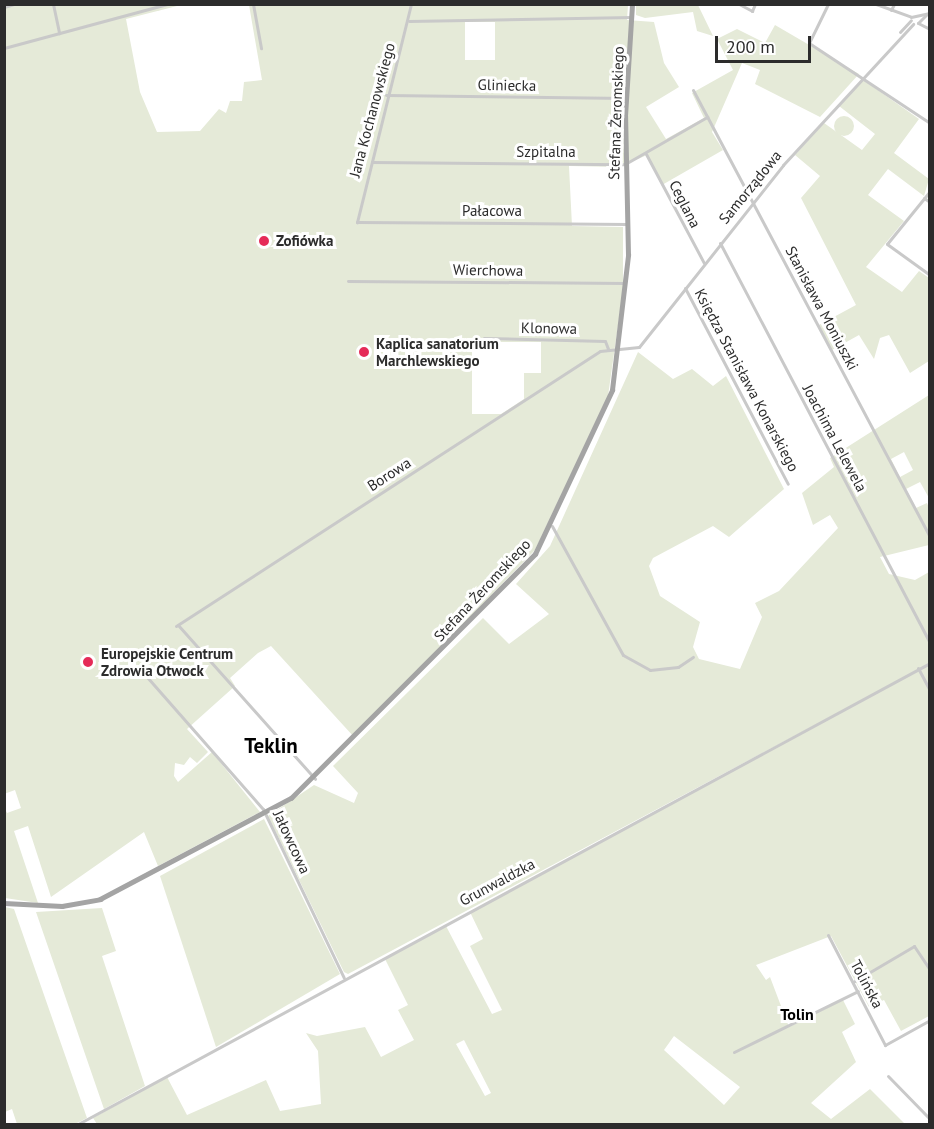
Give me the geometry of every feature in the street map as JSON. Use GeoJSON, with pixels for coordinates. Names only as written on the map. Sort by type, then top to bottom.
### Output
{"type":"FeatureCollection","features":[{"type":"Feature","properties":{"kind":"main road","name":"Stefana Żeromskiego"},"geometry":{"type":"LineString","coordinates":[[4,903],[62,906],[100,899],[265,813],[315,779],[500,591],[552,526],[606,413],[618,350],[627,283],[625,164],[632,4]]}},
{"type":"Feature","properties":{"kind":"street"},"geometry":{"type":"LineString","coordinates":[[4,7],[14,4]]}},
{"type":"Feature","properties":{"kind":"street"},"geometry":{"type":"LineString","coordinates":[[53,4],[59,33]]}},
{"type":"Feature","properties":{"kind":"street"},"geometry":{"type":"LineString","coordinates":[[4,48],[167,4]]}},
{"type":"Feature","properties":{"kind":"street"},"geometry":{"type":"LineString","coordinates":[[253,4],[261,48]]}},
{"type":"Feature","properties":{"kind":"street","name":"Jana Kochanowskiego"},"geometry":{"type":"LineString","coordinates":[[357,222],[386,95],[411,4]]}},
{"type":"Feature","properties":{"kind":"street"},"geometry":{"type":"LineString","coordinates":[[739,4],[752,11],[755,4]]}},
{"type":"Feature","properties":{"kind":"street"},"geometry":{"type":"LineString","coordinates":[[828,4],[809,43],[862,74],[930,123]]}},
{"type":"Feature","properties":{"kind":"street"},"geometry":{"type":"LineString","coordinates":[[876,4],[912,20],[918,20],[929,13]]}},
{"type":"Feature","properties":{"kind":"street"},"geometry":{"type":"LineString","coordinates":[[891,10],[894,4]]}},
{"type":"Feature","properties":{"kind":"street"},"geometry":{"type":"LineString","coordinates":[[408,21],[632,17]]}},
{"type":"Feature","properties":{"kind":"street"},"geometry":{"type":"LineString","coordinates":[[912,20],[918,20],[930,29]]}},
{"type":"Feature","properties":{"kind":"street","name":"Samorządowa"},"geometry":{"type":"LineString","coordinates":[[618,350],[639,346],[753,203],[862,74],[912,20]]}},
{"type":"Feature","properties":{"kind":"street","name":"Stanisława Moniuszki"},"geometry":{"type":"LineString","coordinates":[[693,90],[930,537]]}},
{"type":"Feature","properties":{"kind":"street","name":"Gliniecka"},"geometry":{"type":"LineString","coordinates":[[386,95],[627,98]]}},
{"type":"Feature","properties":{"kind":"street","name":"Szpitalna"},"geometry":{"type":"LineString","coordinates":[[372,162],[625,164],[708,117]]}},
{"type":"Feature","properties":{"kind":"street","name":"Ceglana"},"geometry":{"type":"LineString","coordinates":[[646,154],[704,263]]}},
{"type":"Feature","properties":{"kind":"street"},"geometry":{"type":"LineString","coordinates":[[930,191],[886,244],[930,275]]}},
{"type":"Feature","properties":{"kind":"street"},"geometry":{"type":"LineString","coordinates":[[924,198],[930,202]]}},
{"type":"Feature","properties":{"kind":"street","name":"Pałacowa"},"geometry":{"type":"LineString","coordinates":[[357,222],[627,224]]}},
{"type":"Feature","properties":{"kind":"street","name":"Joachima Lelewela"},"geometry":{"type":"LineString","coordinates":[[720,243],[930,643]]}},
{"type":"Feature","properties":{"kind":"street","name":"Wierchowa"},"geometry":{"type":"LineString","coordinates":[[348,281],[627,283]]}},
{"type":"Feature","properties":{"kind":"street","name":"Księdza Stanisława Konarskiego"},"geometry":{"type":"LineString","coordinates":[[685,288],[788,484]]}},
{"type":"Feature","properties":{"kind":"street","name":"Klonowa"},"geometry":{"type":"LineString","coordinates":[[484,338],[605,341],[608,349]]}},
{"type":"Feature","properties":{"kind":"street"},"geometry":{"type":"LineString","coordinates":[[608,349],[618,350]]}},
{"type":"Feature","properties":{"kind":"street","name":"Borowa"},"geometry":{"type":"LineString","coordinates":[[315,779],[177,626],[608,349]]}},
{"type":"Feature","properties":{"kind":"street"},"geometry":{"type":"LineString","coordinates":[[552,526],[623,656],[650,670],[678,667],[693,657]]}},
{"type":"Feature","properties":{"kind":"street","name":"Grunwaldzka"},"geometry":{"type":"LineString","coordinates":[[78,1125],[345,978],[930,663]]}},
{"type":"Feature","properties":{"kind":"street"},"geometry":{"type":"LineString","coordinates":[[918,668],[930,691]]}},
{"type":"Feature","properties":{"kind":"street","name":"Jałowcowa"},"geometry":{"type":"LineString","coordinates":[[147,677],[265,813],[345,978]]}},
{"type":"Feature","properties":{"kind":"street","name":"Tolińska"},"geometry":{"type":"LineString","coordinates":[[828,935],[885,1045],[930,1020]]}},
{"type":"Feature","properties":{"kind":"street"},"geometry":{"type":"LineString","coordinates":[[853,982],[914,946],[930,970]]}},
{"type":"Feature","properties":{"kind":"street"},"geometry":{"type":"LineString","coordinates":[[734,1052],[858,991]]}},
{"type":"Feature","properties":{"kind":"street"},"geometry":{"type":"LineString","coordinates":[[888,1076],[930,1119]]}},
{"type":"Feature","properties":{"kind":"green space"},"geometry":{"type":"Polygon","coordinates":[[[5,5],[181,5],[126,19],[140,92],[157,132],[200,131],[219,109],[226,113],[230,101],[242,101],[244,82],[262,80],[249,5],[628,5],[627,20],[654,22],[664,63],[679,87],[646,107],[666,139],[704,118],[692,93],[733,70],[717,39],[737,29],[765,43],[775,25],[859,74],[820,117],[755,84],[760,70],[742,63],[712,132],[723,150],[662,185],[647,155],[620,167],[569,166],[572,226],[623,227],[623,290],[608,396],[535,550],[354,737],[271,646],[258,653],[230,678],[235,686],[187,729],[208,752],[197,763],[190,757],[184,765],[175,763],[174,776],[178,782],[212,752],[260,812],[158,866],[144,832],[51,897],[28,826],[14,831],[38,903],[5,898],[4,807],[7,813],[21,808],[15,790],[4,794],[5,5]],[[465,22],[465,60],[495,60],[495,22],[465,22]],[[472,342],[472,414],[501,414],[524,399],[524,373],[541,373],[541,342],[472,342]]]}},
{"type":"Feature","properties":{"kind":"green space"},"geometry":{"type":"Polygon","coordinates":[[[636,5],[698,5],[713,36],[697,31],[693,12],[645,18],[636,15],[636,5]]]}},
{"type":"Feature","properties":{"kind":"green space"},"geometry":{"type":"Polygon","coordinates":[[[862,79],[919,119],[894,153],[929,179],[924,196],[888,169],[868,195],[904,221],[866,267],[902,292],[919,271],[929,278],[929,361],[910,373],[889,335],[880,338],[874,359],[859,335],[832,350],[819,325],[856,305],[801,198],[820,176],[795,155],[824,123],[862,150],[875,134],[839,106],[862,79]]]}},
{"type":"Feature","properties":{"kind":"green space"},"geometry":{"type":"Polygon","coordinates":[[[844,116],[851,119],[854,126],[851,133],[844,136],[837,133],[834,126],[837,119],[844,116]]]}},
{"type":"Feature","properties":{"kind":"green space"},"geometry":{"type":"Polygon","coordinates":[[[638,352],[673,379],[692,369],[713,386],[726,376],[784,489],[729,537],[713,526],[653,558],[649,566],[660,596],[700,622],[693,647],[699,659],[740,669],[762,617],[755,603],[779,591],[838,528],[830,515],[813,525],[802,493],[834,467],[830,458],[929,395],[929,498],[920,482],[906,489],[916,508],[927,503],[929,545],[880,557],[889,574],[915,580],[929,572],[929,1016],[901,1031],[884,1000],[869,1007],[831,936],[756,965],[766,980],[770,977],[789,1027],[843,1000],[855,1024],[842,1032],[856,1062],[811,1103],[831,1119],[870,1089],[905,1124],[97,1124],[93,1118],[167,1077],[187,1115],[266,1080],[280,1111],[321,1104],[318,1051],[306,1033],[317,1036],[365,1027],[381,1057],[414,1040],[398,1010],[408,1005],[385,959],[446,926],[492,1014],[502,1010],[470,946],[483,939],[470,912],[916,671],[348,974],[344,972],[268,816],[314,785],[354,803],[358,793],[333,766],[483,618],[509,644],[549,614],[516,584],[550,546],[638,352]],[[904,452],[891,459],[900,477],[913,470],[904,452]],[[674,1036],[664,1050],[724,1105],[740,1087],[674,1036]],[[464,1040],[456,1044],[485,1096],[491,1093],[464,1040]]]}},
{"type":"Feature","properties":{"kind":"green space"},"geometry":{"type":"Polygon","coordinates":[[[264,819],[340,974],[216,1047],[160,876],[264,819]]]}},
{"type":"Feature","properties":{"kind":"green space"},"geometry":{"type":"Polygon","coordinates":[[[5,907],[14,909],[87,1118],[75,1124],[17,1124],[12,1109],[5,1112],[5,907]]]}},
{"type":"Feature","properties":{"kind":"green space"},"geometry":{"type":"Polygon","coordinates":[[[102,908],[116,951],[102,956],[145,1086],[104,1109],[36,912],[102,908]]]}},
{"type":"Feature","properties":{"kind":"place","name":"Zofiówka"},"geometry":{"type":"Point","coordinates":[264,241]}},
{"type":"Feature","properties":{"kind":"place","name":"Kaplica sanatorium Marchlewskiego"},"geometry":{"type":"Point","coordinates":[364,352]}},
{"type":"Feature","properties":{"kind":"place","name":"Europejskie Centrum Zdrowia Otwock"},"geometry":{"type":"Point","coordinates":[88,662]}},
{"type":"Feature","properties":{"kind":"district","name":"Teklin"},"geometry":{"type":"Point","coordinates":[271,746]}},
{"type":"Feature","properties":{"kind":"district","name":"Tolin"},"geometry":{"type":"Point","coordinates":[797,1014]}}]}
